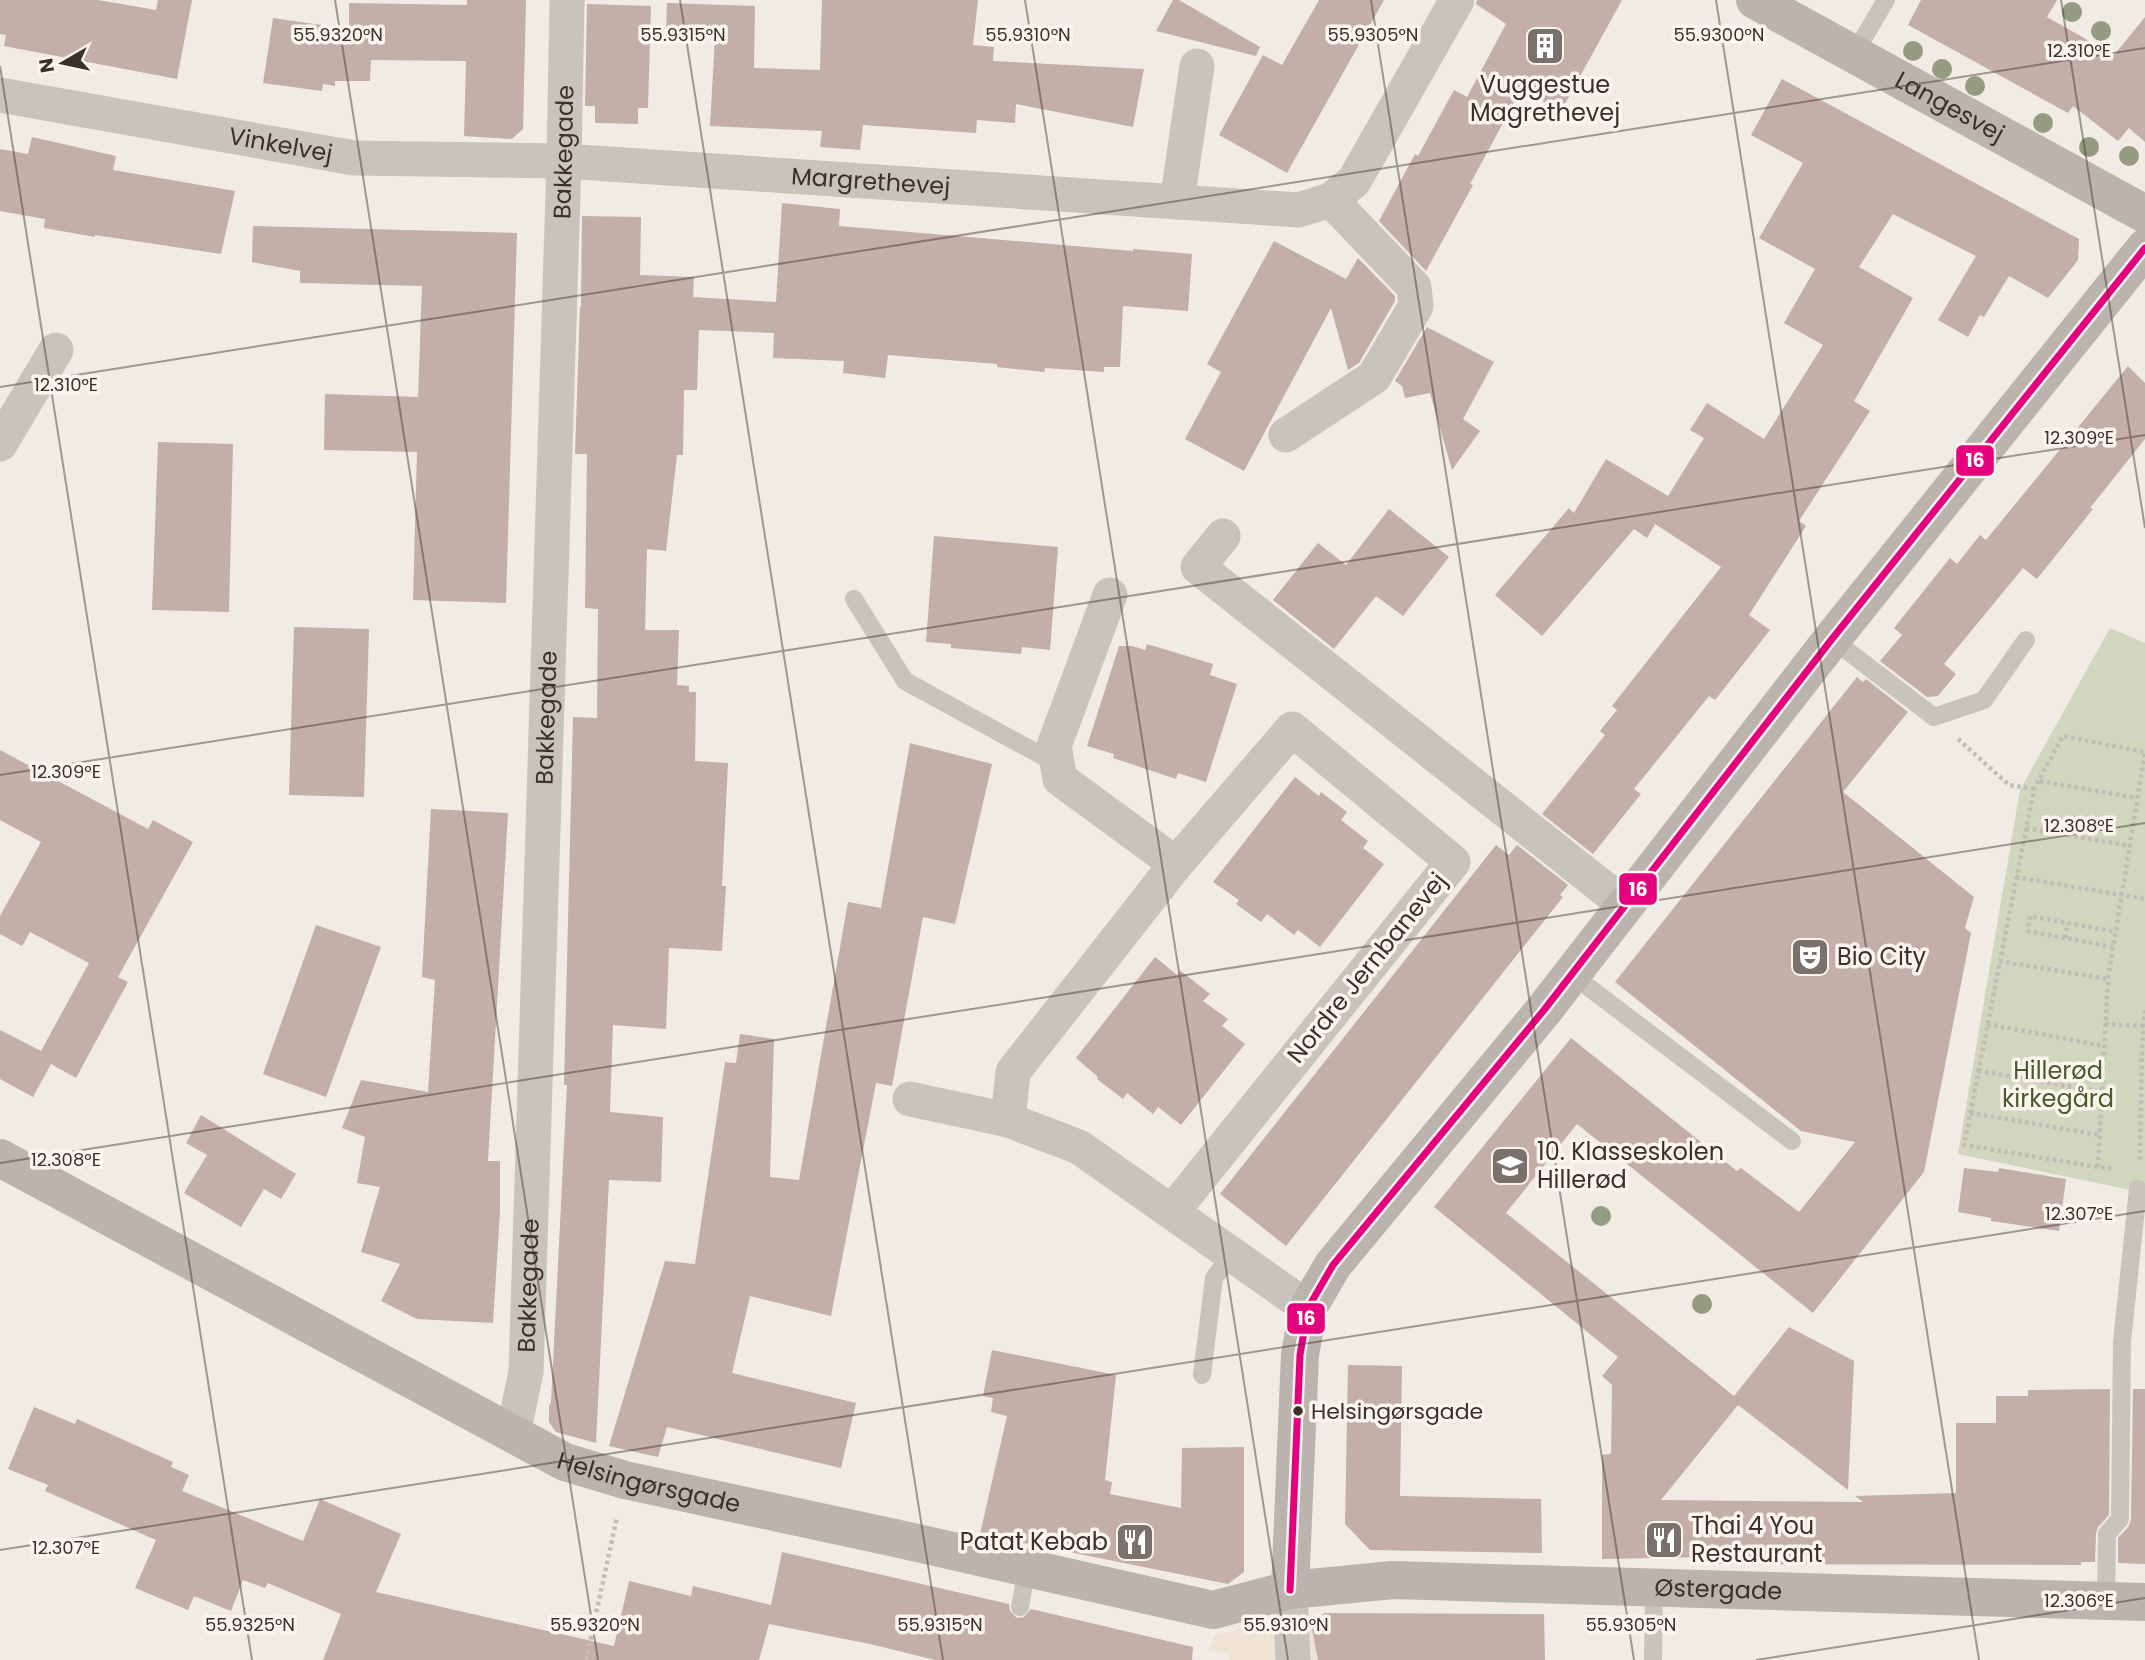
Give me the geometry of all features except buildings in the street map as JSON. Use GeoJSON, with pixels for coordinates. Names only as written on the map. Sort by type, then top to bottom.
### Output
{"type":"FeatureCollection","features":[{"type":"Feature","properties":{"kind":"street","name":"Bakkegade"},"geometry":{"type":"LineString","coordinates":[[513,1434],[526,1372],[564,161],[566,0]]}},
{"type":"Feature","properties":{"kind":"street","name":"Margrethevej"},"geometry":{"type":"LineString","coordinates":[[564,161],[1298,210],[1331,200],[1354,181],[1457,0]]}},
{"type":"Feature","properties":{"kind":"street","name":"Langesvej"},"geometry":{"type":"LineString","coordinates":[[1755,0],[2145,214]]}},
{"type":"Feature","properties":{"kind":"street"},"geometry":{"type":"LineString","coordinates":[[1177,202],[1197,65]]}},
{"type":"Feature","properties":{"kind":"street","name":"Vinkelvej"},"geometry":{"type":"LineString","coordinates":[[0,94],[354,158],[564,161]]}},
{"type":"Feature","properties":{"kind":"street"},"geometry":{"type":"LineString","coordinates":[[1286,435],[1374,377],[1416,306],[1414,287],[1331,200]]}},
{"type":"Feature","properties":{"kind":"street"},"geometry":{"type":"LineString","coordinates":[[1293,1660],[1290,1590],[1300,1355],[1308,1307],[1333,1265],[1571,974],[1832,639],[2145,248]]}},
{"type":"Feature","properties":{"kind":"street"},"geometry":{"type":"LineString","coordinates":[[0,444],[56,350]]}},
{"type":"Feature","properties":{"kind":"street"},"geometry":{"type":"LineString","coordinates":[[1223,536],[1198,568],[1625,905]]}},
{"type":"Feature","properties":{"kind":"street"},"geometry":{"type":"LineString","coordinates":[[1110,595],[1054,746],[1060,779],[1176,864]]}},
{"type":"Feature","properties":{"kind":"street","name":"Nordre Jernbanevej"},"geometry":{"type":"LineString","coordinates":[[1008,1120],[1013,1072],[1176,864],[1292,729],[1453,862],[1172,1212]]}},
{"type":"Feature","properties":{"kind":"street"},"geometry":{"type":"LineString","coordinates":[[910,1099],[1008,1120],[1079,1147],[1308,1307]]}},
{"type":"Feature","properties":{"kind":"street","name":"Helsingørsgade"},"geometry":{"type":"LineString","coordinates":[[0,1158],[565,1462],[625,1480],[1213,1610],[1290,1590]]}},
{"type":"Feature","properties":{"kind":"street","name":"Østergade"},"geometry":{"type":"LineString","coordinates":[[1290,1590],[1393,1580],[2145,1602]]}},
{"type":"Feature","properties":{"kind":"lane"},"geometry":{"type":"LineString","coordinates":[[1854,54],[1886,0]]}},
{"type":"Feature","properties":{"kind":"lane"},"geometry":{"type":"LineString","coordinates":[[855,599],[905,681],[1057,764]]}},
{"type":"Feature","properties":{"kind":"lane"},"geometry":{"type":"LineString","coordinates":[[1832,639],[1934,717],[1984,700],[2026,640]]}},
{"type":"Feature","properties":{"kind":"lane"},"geometry":{"type":"LineString","coordinates":[[1571,974],[1792,1140]]}},
{"type":"Feature","properties":{"kind":"lane"},"geometry":{"type":"LineString","coordinates":[[2106,1601],[2107,1534],[2120,1519],[2122,1342],[2138,1181]]}},
{"type":"Feature","properties":{"kind":"lane"},"geometry":{"type":"LineString","coordinates":[[1202,1375],[1214,1278],[1232,1254]]}},
{"type":"Feature","properties":{"kind":"lane"},"geometry":{"type":"LineString","coordinates":[[1020,1607],[1027,1568]]}},
{"type":"Feature","properties":{"kind":"lane"},"geometry":{"type":"LineString","coordinates":[[1653,1660],[1654,1587]]}},
{"type":"Feature","properties":{"kind":"path"},"geometry":{"type":"LineString","coordinates":[[1934,717],[2009,785],[2034,789]]}},
{"type":"Feature","properties":{"kind":"path"},"geometry":{"type":"LineString","coordinates":[[2098,1167],[2108,979],[2145,752],[2063,736],[2034,789],[1964,1145],[2098,1167],[2138,1181],[2143,1138],[2145,1010]]}},
{"type":"Feature","properties":{"kind":"path"},"geometry":{"type":"LineString","coordinates":[[2040,781],[2137,798]]}},
{"type":"Feature","properties":{"kind":"path"},"geometry":{"type":"LineString","coordinates":[[2026,828],[2130,846]]}},
{"type":"Feature","properties":{"kind":"path"},"geometry":{"type":"LineString","coordinates":[[2017,877],[2145,899]]}},
{"type":"Feature","properties":{"kind":"path"},"geometry":{"type":"LineString","coordinates":[[2113,947],[2028,932],[2030,916],[2116,932]]}},
{"type":"Feature","properties":{"kind":"path"},"geometry":{"type":"LineString","coordinates":[[2065,938],[2068,923]]}},
{"type":"Feature","properties":{"kind":"path"},"geometry":{"type":"LineString","coordinates":[[1999,961],[2108,979]]}},
{"type":"Feature","properties":{"kind":"path"},"geometry":{"type":"LineString","coordinates":[[1987,1024],[2104,1046]]}},
{"type":"Feature","properties":{"kind":"path"},"geometry":{"type":"LineString","coordinates":[[2105,1024],[2144,1026]]}},
{"type":"Feature","properties":{"kind":"path"},"geometry":{"type":"LineString","coordinates":[[1978,1071],[2102,1091]]}},
{"type":"Feature","properties":{"kind":"path"},"geometry":{"type":"LineString","coordinates":[[1970,1113],[2100,1135]]}},
{"type":"Feature","properties":{"kind":"path"},"geometry":{"type":"LineString","coordinates":[[586,1660],[625,1480]]}},
{"type":"Feature","properties":{"kind":"green space","name":"Hillerød kirkegård"},"geometry":{"type":"Polygon","coordinates":[[[2110,628],[2145,643],[2145,1193],[1958,1154],[2020,790],[2110,628]]]}},
{"type":"Feature","properties":{"kind":"shaded area"},"geometry":{"type":"Polygon","coordinates":[[[1324,1613],[1312,1629],[1318,1660],[1229,1660],[1229,1655],[1208,1650],[1215,1635],[1324,1613]]]}},
{"type":"Feature","properties":{"kind":"transit line","name":"16"},"geometry":{"type":"LineString","coordinates":[[1290,1590],[1300,1355],[1308,1308],[1333,1265],[1544,1010],[1832,639],[2145,248]]}},
{"type":"Feature","properties":{"kind":"place","name":"Vuggestue Magrethevej"},"geometry":{"type":"Point","coordinates":[1545,46]}},
{"type":"Feature","properties":{"kind":"place","name":"Bio City"},"geometry":{"type":"Point","coordinates":[1810,957]}},
{"type":"Feature","properties":{"kind":"place","name":"10. Klasseskolen Hillerød"},"geometry":{"type":"Point","coordinates":[1510,1166]}},
{"type":"Feature","properties":{"kind":"place","name":"Helsingørsgade"},"geometry":{"type":"Point","coordinates":[1298,1411]}},
{"type":"Feature","properties":{"kind":"place","name":"Thai 4 You Restaurant"},"geometry":{"type":"Point","coordinates":[1664,1540]}},
{"type":"Feature","properties":{"kind":"place","name":"Patat Kebab"},"geometry":{"type":"Point","coordinates":[1135,1542]}}]}
